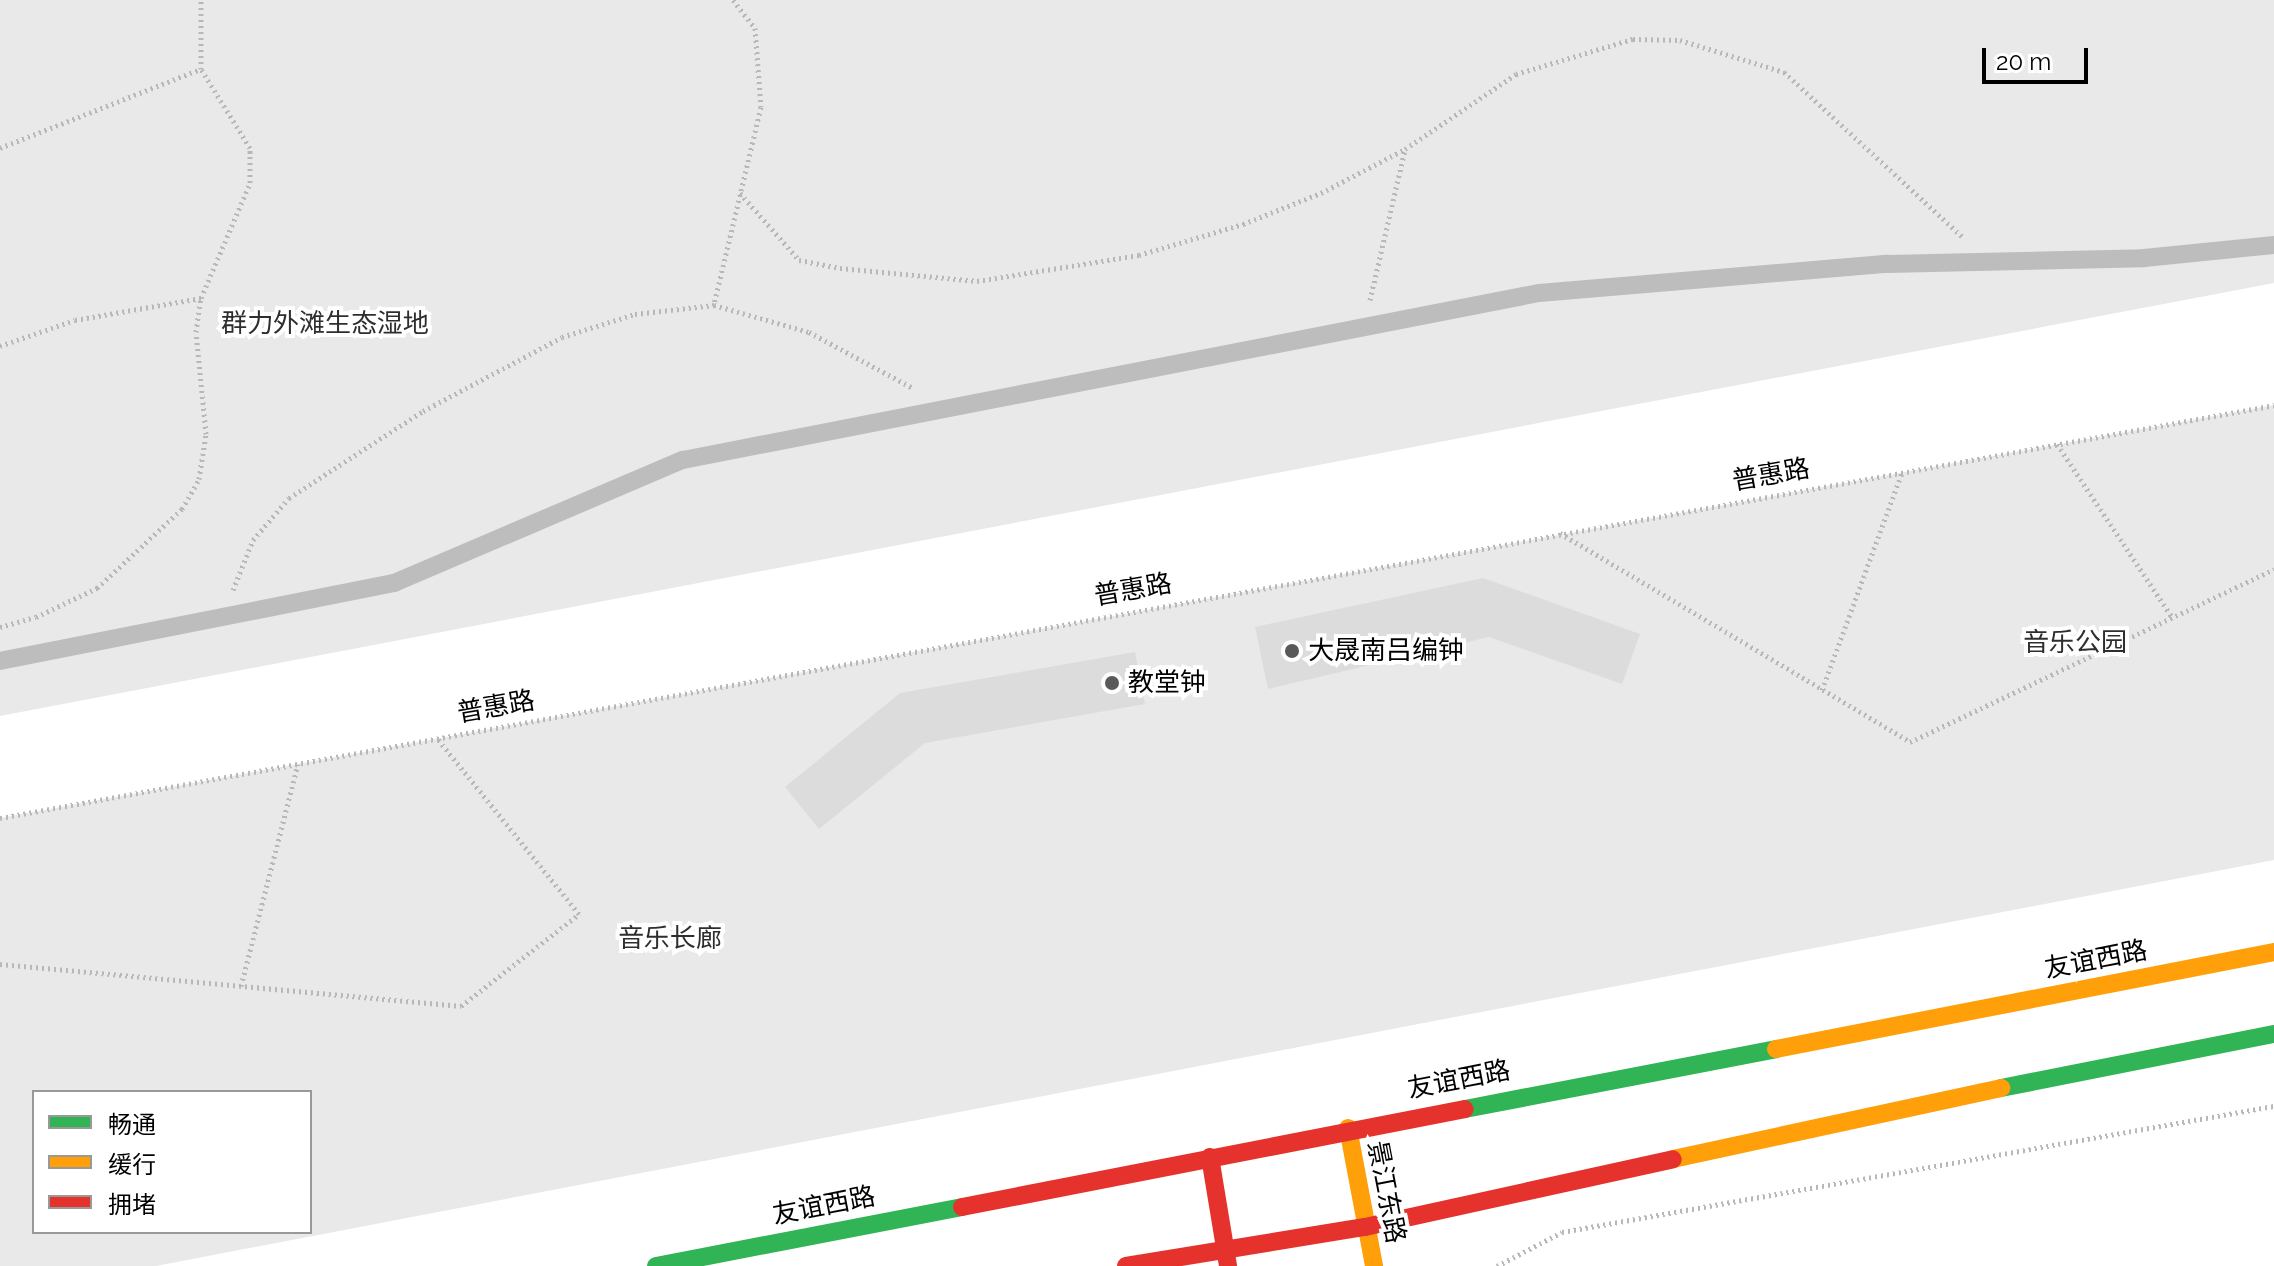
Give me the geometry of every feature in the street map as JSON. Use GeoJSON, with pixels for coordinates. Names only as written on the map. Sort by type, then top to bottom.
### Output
{"type":"FeatureCollection","features":[{"type":"Feature","properties":{"kind":"main road","name":"友谊西路"},"geometry":{"type":"LineString","coordinates":[[656,1266],[1348,1128],[2274,952]]}},
{"type":"Feature","properties":{"kind":"main road"},"geometry":{"type":"LineString","coordinates":[[1126,1266],[1227,1257],[2027,1082],[2274,1034]]}},
{"type":"Feature","properties":{"kind":"main road","name":"景江东路"},"geometry":{"type":"LineString","coordinates":[[1348,1128],[1374,1266]]}},
{"type":"Feature","properties":{"kind":"main road"},"geometry":{"type":"LineString","coordinates":[[1210,1157],[1227,1257]]}},
{"type":"Feature","properties":{"kind":"lane"},"geometry":{"type":"LineString","coordinates":[[0,661],[394,583],[683,460],[1539,293],[1887,264],[2144,258],[2274,245]]}},
{"type":"Feature","properties":{"kind":"path"},"geometry":{"type":"LineString","coordinates":[[0,627],[36,617],[97,588],[182,509],[199,479],[206,434],[196,332],[201,298],[250,183],[250,148],[201,69],[201,0]]}},
{"type":"Feature","properties":{"kind":"path"},"geometry":{"type":"LineString","coordinates":[[714,305],[761,107],[761,64],[755,28],[733,0]]}},
{"type":"Feature","properties":{"kind":"path"},"geometry":{"type":"LineString","coordinates":[[740,193],[799,260],[902,277],[977,281],[1139,255],[1243,224],[1321,193],[1405,149],[1516,74],[1633,39],[1680,40],[1784,72],[1990,261]]}},
{"type":"Feature","properties":{"kind":"path"},"geometry":{"type":"LineString","coordinates":[[0,148],[201,69]]}},
{"type":"Feature","properties":{"kind":"path"},"geometry":{"type":"LineString","coordinates":[[1364,327],[1405,149]]}},
{"type":"Feature","properties":{"kind":"path"},"geometry":{"type":"LineString","coordinates":[[0,346],[75,320],[201,298]]}},
{"type":"Feature","properties":{"kind":"path"},"geometry":{"type":"LineString","coordinates":[[222,617],[253,540],[289,498],[495,369],[562,337],[635,314],[714,305],[809,332],[946,409]]}},
{"type":"Feature","properties":{"kind":"path","name":"普惠路"},"geometry":{"type":"LineString","coordinates":[[0,818],[2274,405]]}},
{"type":"Feature","properties":{"kind":"path"},"geometry":{"type":"LineString","coordinates":[[2057,444],[2172,617]]}},
{"type":"Feature","properties":{"kind":"path"},"geometry":{"type":"LineString","coordinates":[[1822,690],[1902,472]]}},
{"type":"Feature","properties":{"kind":"path"},"geometry":{"type":"LineString","coordinates":[[1560,533],[1910,742],[2274,569]]}},
{"type":"Feature","properties":{"kind":"path"},"geometry":{"type":"LineString","coordinates":[[0,964],[461,1006],[579,914],[437,738]]}},
{"type":"Feature","properties":{"kind":"path"},"geometry":{"type":"LineString","coordinates":[[241,986],[298,764]]}},
{"type":"Feature","properties":{"kind":"path"},"geometry":{"type":"LineString","coordinates":[[1497,1266],[1562,1232],[2274,1106]]}},
{"type":"Feature","properties":{"kind":"green space","name":"群力外滩生态湿地"},"geometry":{"type":"Polygon","coordinates":[[[0,0],[2274,0],[2274,283],[0,716],[0,0]]]}},
{"type":"Feature","properties":{"kind":"green space","name":"音乐长廊"},"geometry":{"type":"Polygon","coordinates":[[[2274,405],[2274,860],[156,1266],[0,1266],[0,818],[2274,405]]]}},
{"type":"Feature","properties":{"kind":"building"},"geometry":{"type":"Polygon","coordinates":[[[1483,578],[1640,634],[1622,684],[1489,637],[1268,689],[1255,627],[1483,578]]]}},
{"type":"Feature","properties":{"kind":"building"},"geometry":{"type":"Polygon","coordinates":[[[1135,652],[1145,704],[925,743],[819,829],[785,787],[900,693],[1135,652]]]}},
{"type":"Feature","properties":{"kind":"traffic: fast"},"geometry":{"type":"LineString","coordinates":[[2001,1088],[2274,1034]]}},
{"type":"Feature","properties":{"kind":"traffic: fast"},"geometry":{"type":"LineString","coordinates":[[1465,1109],[1776,1049]]}},
{"type":"Feature","properties":{"kind":"traffic: fast"},"geometry":{"type":"LineString","coordinates":[[656,1266],[962,1207]]}},
{"type":"Feature","properties":{"kind":"traffic: slow"},"geometry":{"type":"LineString","coordinates":[[1776,1049],[2274,952]]}},
{"type":"Feature","properties":{"kind":"traffic: slow"},"geometry":{"type":"LineString","coordinates":[[1673,1159],[2001,1088]]}},
{"type":"Feature","properties":{"kind":"traffic: slow"},"geometry":{"type":"LineString","coordinates":[[1348,1128],[1374,1266]]}},
{"type":"Feature","properties":{"kind":"traffic: jam"},"geometry":{"type":"LineString","coordinates":[[962,1207],[1465,1109]]}},
{"type":"Feature","properties":{"kind":"traffic: jam"},"geometry":{"type":"LineString","coordinates":[[1210,1157],[1228,1266]]}},
{"type":"Feature","properties":{"kind":"traffic: jam"},"geometry":{"type":"LineString","coordinates":[[1126,1266],[1365,1227],[1673,1159]]}},
{"type":"Feature","properties":{"kind":"place","name":"大晟南吕编钟"},"geometry":{"type":"Point","coordinates":[1292,651]}},
{"type":"Feature","properties":{"kind":"place","name":"教堂钟"},"geometry":{"type":"Point","coordinates":[1112,683]}},
{"type":"Feature","properties":{"kind":"park label","name":"音乐公园"},"geometry":{"type":"Point","coordinates":[2075,643]}}]}
